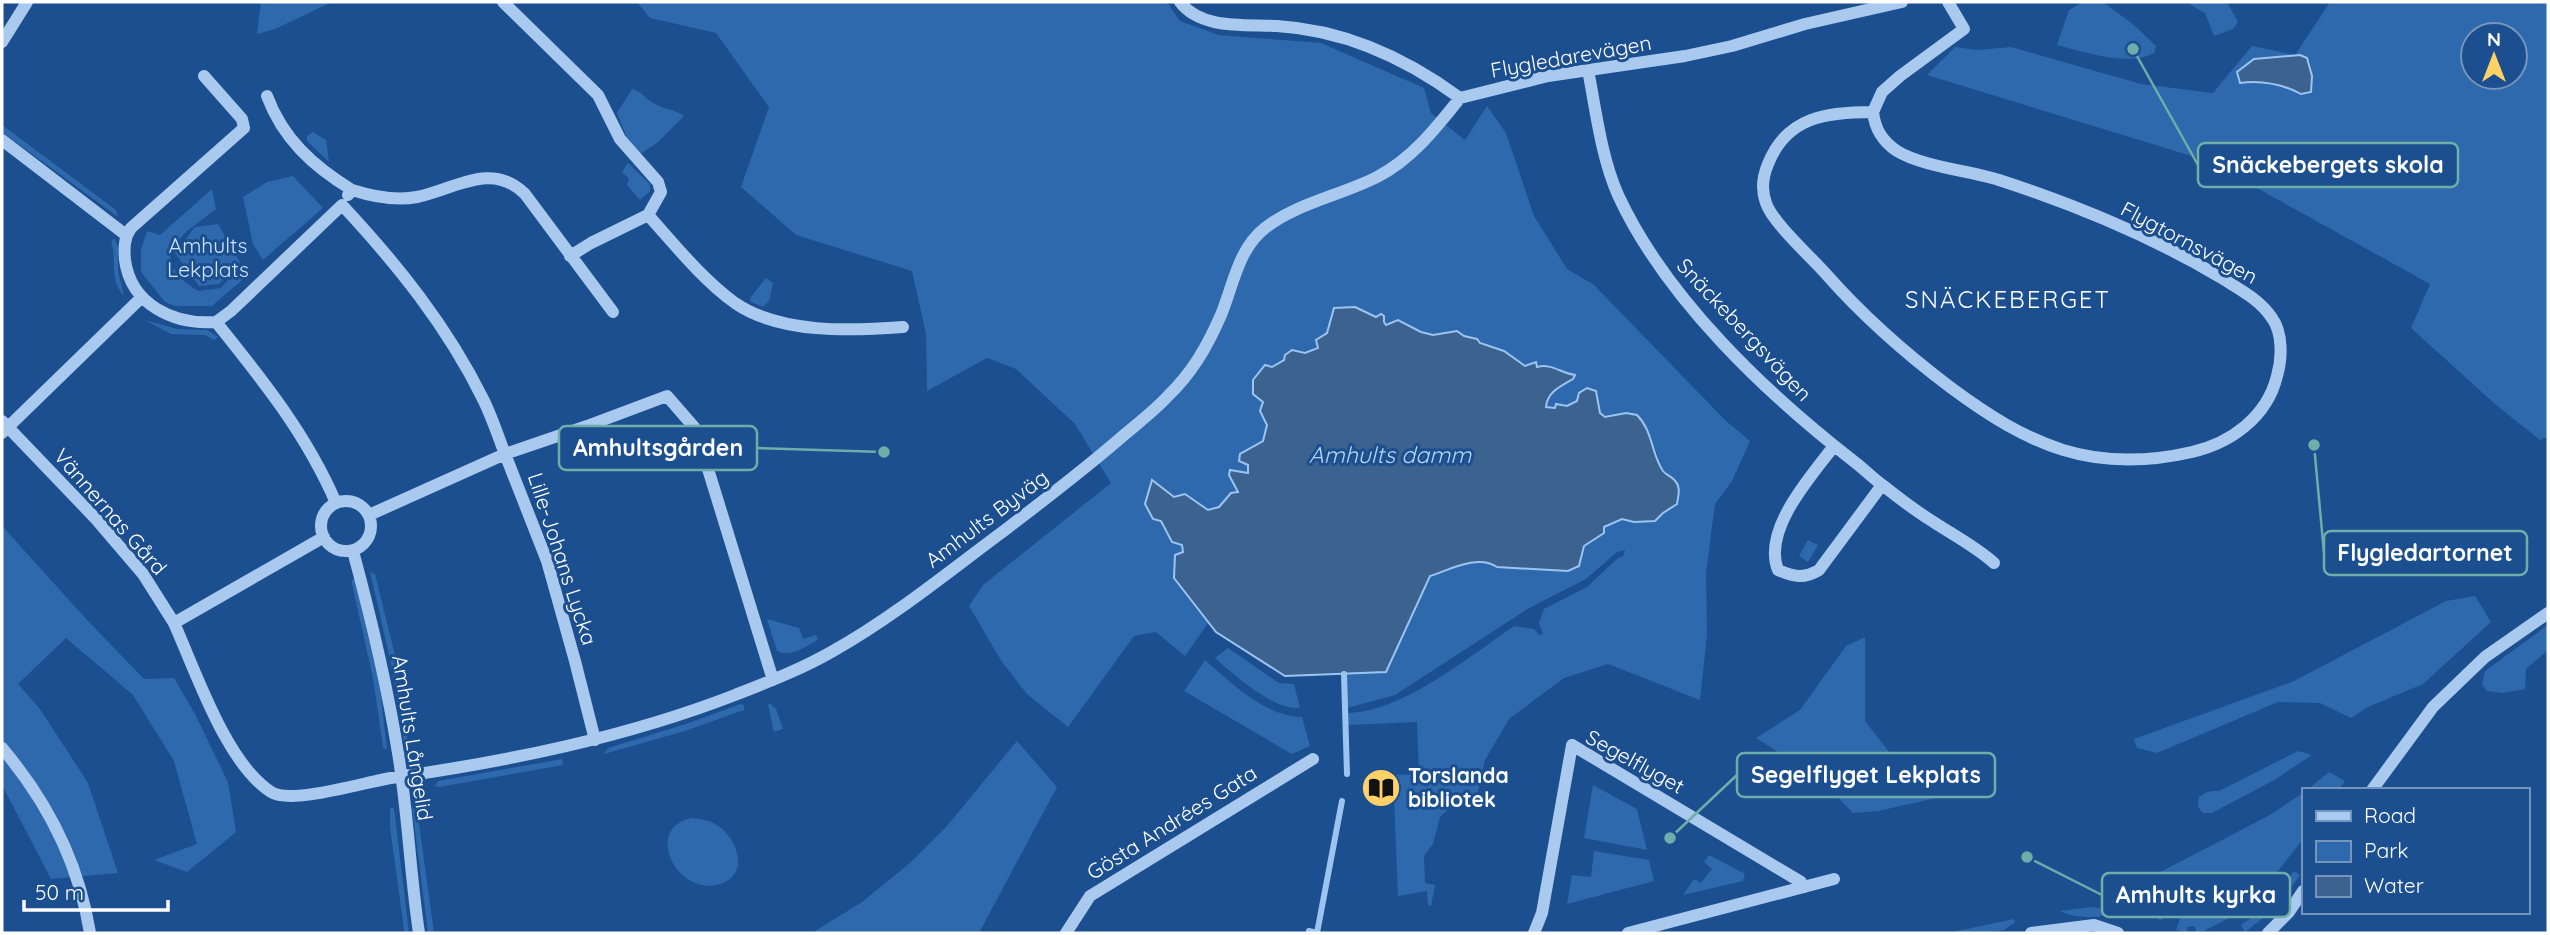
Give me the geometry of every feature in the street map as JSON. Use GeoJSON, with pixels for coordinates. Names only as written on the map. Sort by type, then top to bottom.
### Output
{"type":"FeatureCollection","features":[{"type":"Feature","properties":{"kind":"street"},"geometry":{"type":"LineString","coordinates":[[2,41],[27,2]]}},
{"type":"Feature","properties":{"kind":"street"},"geometry":{"type":"LineString","coordinates":[[503,2],[598,95],[620,139],[658,183],[661,192],[648,215],[570,256]]}},
{"type":"Feature","properties":{"kind":"street"},"geometry":{"type":"LineString","coordinates":[[1180,2],[1186,10],[1225,23],[1300,28],[1353,42],[1398,58],[1428,74],[1460,98]]}},
{"type":"Feature","properties":{"kind":"street","name":"Flygledarevägen"},"geometry":{"type":"LineString","coordinates":[[1460,98],[1518,82],[1732,46],[1805,24],[1902,2]]}},
{"type":"Feature","properties":{"kind":"street"},"geometry":{"type":"LineString","coordinates":[[1873,112],[1882,92],[1964,29],[1948,2]]}},
{"type":"Feature","properties":{"kind":"street","name":"Snäckebergsvägen"},"geometry":{"type":"LineString","coordinates":[[1588,70],[1605,154],[1617,192],[1656,263],[1755,376],[1882,485],[1994,563]]}},
{"type":"Feature","properties":{"kind":"street"},"geometry":{"type":"LineString","coordinates":[[204,76],[242,119],[244,128],[126,234],[124,243],[127,271],[133,286],[142,297],[165,314],[188,321],[216,321],[231,311],[342,205],[352,190]]}},
{"type":"Feature","properties":{"kind":"street"},"geometry":{"type":"LineString","coordinates":[[267,96],[275,116],[294,143],[334,179],[352,190],[415,198],[475,179],[506,180],[525,194],[612,312]]}},
{"type":"Feature","properties":{"kind":"street","name":"Amhults Byväg"},"geometry":{"type":"LineString","coordinates":[[401,777],[518,758],[595,740],[695,710],[773,680],[834,651],[920,593],[1073,479],[1165,400],[1191,373],[1205,350],[1223,311],[1239,262],[1263,229],[1316,201],[1378,177],[1414,152],[1460,98]]}},
{"type":"Feature","properties":{"kind":"street","name":"Flygtornsvägen"},"geometry":{"type":"LineString","coordinates":[[1873,112],[1881,136],[1908,157],[1997,179],[2085,211],[2137,233],[2206,269],[2262,304],[2277,326],[2280,360],[2272,389],[2249,425],[2217,446],[2156,459],[2122,461],[2065,451],[2010,429],[1935,376],[1843,294],[1766,206],[1762,188],[1766,169],[1774,148],[1788,133],[1805,121],[1827,114],[1873,112]]}},
{"type":"Feature","properties":{"kind":"street"},"geometry":{"type":"LineString","coordinates":[[2,140],[126,234]]}},
{"type":"Feature","properties":{"kind":"street"},"geometry":{"type":"LineString","coordinates":[[342,205],[408,279],[434,316],[484,400],[505,454],[667,396],[694,427],[700,443],[773,680]]}},
{"type":"Feature","properties":{"kind":"street"},"geometry":{"type":"LineString","coordinates":[[648,215],[721,291],[748,309],[785,323],[821,329],[903,327]]}},
{"type":"Feature","properties":{"kind":"street"},"geometry":{"type":"LineString","coordinates":[[4,428],[142,297]]}},
{"type":"Feature","properties":{"kind":"street"},"geometry":{"type":"LineString","coordinates":[[216,321],[276,396],[317,464],[336,503]]}},
{"type":"Feature","properties":{"kind":"street","name":"Vännernas Gård"},"geometry":{"type":"LineString","coordinates":[[4,428],[96,519],[143,574],[174,622],[228,742],[239,760],[274,795],[292,798],[401,777]]}},
{"type":"Feature","properties":{"kind":"street"},"geometry":{"type":"LineString","coordinates":[[1834,446],[1796,494],[1775,548],[1774,560],[1778,570],[1807,577],[1819,570],[1882,485]]}},
{"type":"Feature","properties":{"kind":"street","name":"Lille-Johans Lycka"},"geometry":{"type":"LineString","coordinates":[[369,515],[505,454],[550,571],[595,740]]}},
{"type":"Feature","properties":{"kind":"street"},"geometry":{"type":"LineString","coordinates":[[351,501],[362,506],[369,515],[372,526],[369,538],[353,551],[336,549],[324,537],[322,520],[336,503],[351,501]]}},
{"type":"Feature","properties":{"kind":"street"},"geometry":{"type":"LineString","coordinates":[[174,622],[324,537]]}},
{"type":"Feature","properties":{"kind":"street","name":"Amhults Långelid"},"geometry":{"type":"LineString","coordinates":[[353,551],[375,630],[401,777],[419,933]]}},
{"type":"Feature","properties":{"kind":"street"},"geometry":{"type":"LineString","coordinates":[[2373,788],[2433,707],[2484,657],[2548,613]]}},
{"type":"Feature","properties":{"kind":"street","name":"Segelflyget"},"geometry":{"type":"LineString","coordinates":[[1534,933],[1542,913],[1572,745],[1801,882],[1804,887]]}},
{"type":"Feature","properties":{"kind":"street"},"geometry":{"type":"LineString","coordinates":[[2,748],[26,779],[58,834],[79,886],[90,933]]}},
{"type":"Feature","properties":{"kind":"street","name":"Gösta Andrées Gata"},"geometry":{"type":"LineString","coordinates":[[1066,933],[1090,897],[1313,759]]}},
{"type":"Feature","properties":{"kind":"street"},"geometry":{"type":"LineString","coordinates":[[1629,933],[1834,879]]}},
{"type":"Feature","properties":{"kind":"street"},"geometry":{"type":"LineString","coordinates":[[2268,933],[2289,912],[2302,892]]}},
{"type":"Feature","properties":{"kind":"street"},"geometry":{"type":"LineString","coordinates":[[2031,933],[2094,925],[2118,933]]}},
{"type":"Feature","properties":{"kind":"green space"},"geometry":{"type":"Polygon","coordinates":[[[261,2],[332,2],[275,29],[257,34],[261,2]]]}},
{"type":"Feature","properties":{"kind":"green space"},"geometry":{"type":"Polygon","coordinates":[[[637,2],[1167,2],[1180,21],[1219,35],[1321,43],[1424,88],[1431,113],[1465,140],[1487,106],[1506,133],[1534,216],[1567,269],[1594,285],[1725,420],[1750,441],[1732,481],[1715,504],[1706,573],[1707,635],[1700,700],[1608,664],[1564,678],[1509,719],[1485,760],[1476,800],[1454,804],[1440,817],[1433,844],[1424,856],[1425,883],[1435,885],[1431,906],[1428,905],[1427,891],[1398,896],[1393,775],[1419,774],[1417,722],[1347,725],[1347,713],[1390,704],[1412,693],[1456,667],[1514,626],[1534,629],[1539,635],[1543,634],[1539,623],[1544,609],[1587,587],[1623,556],[1625,550],[1617,552],[1586,579],[1529,608],[1395,695],[1347,708],[1346,674],[1386,672],[1430,576],[1473,563],[1489,563],[1497,567],[1584,546],[1604,533],[1604,527],[1622,519],[1652,519],[1677,504],[1677,482],[1663,468],[1648,436],[1626,413],[1605,417],[1600,413],[1598,400],[1577,401],[1567,406],[1556,405],[1555,408],[1546,407],[1552,393],[1573,379],[1574,375],[1548,365],[1525,367],[1504,351],[1457,331],[1433,335],[1398,320],[1386,325],[1371,313],[1334,308],[1326,336],[1316,347],[1272,367],[1265,365],[1260,411],[1267,425],[1263,441],[1248,465],[1248,473],[1231,470],[1229,475],[1239,492],[1231,493],[1219,507],[1208,510],[1185,494],[1175,497],[1153,481],[1145,504],[1153,519],[1161,521],[1172,542],[1182,545],[1183,552],[1174,578],[1209,622],[1185,656],[1156,632],[1134,636],[1068,727],[1027,694],[1002,662],[969,606],[983,585],[1111,483],[1075,424],[1016,369],[987,358],[927,391],[926,334],[912,271],[796,235],[741,187],[769,107],[716,33],[650,18],[637,2]]]}},
{"type":"Feature","properties":{"kind":"green space"},"geometry":{"type":"Polygon","coordinates":[[[2083,2],[2103,2],[2134,25],[2156,46],[2154,53],[2132,59],[2119,58],[2057,45],[2069,10],[2083,2]]]}},
{"type":"Feature","properties":{"kind":"green space"},"geometry":{"type":"Polygon","coordinates":[[[2190,2],[2227,2],[2238,22],[2233,29],[2214,36],[2205,13],[2190,2]]]}},
{"type":"Feature","properties":{"kind":"green space"},"geometry":{"type":"Polygon","coordinates":[[[2330,2],[2548,2],[2548,437],[2540,440],[2495,404],[2411,328],[2430,284],[2208,161],[1927,75],[1955,47],[1977,50],[2011,47],[2141,84],[2213,93],[2252,46],[2295,55],[2330,2]]]}},
{"type":"Feature","properties":{"kind":"green space"},"geometry":{"type":"Polygon","coordinates":[[[632,89],[660,107],[684,116],[657,143],[640,154],[627,138],[617,113],[632,89]]]}},
{"type":"Feature","properties":{"kind":"green space"},"geometry":{"type":"Polygon","coordinates":[[[2,125],[116,210],[118,217],[2,132],[2,125]]]}},
{"type":"Feature","properties":{"kind":"green space"},"geometry":{"type":"Polygon","coordinates":[[[313,132],[326,140],[329,162],[307,141],[307,136],[313,132]]]}},
{"type":"Feature","properties":{"kind":"green space"},"geometry":{"type":"Polygon","coordinates":[[[628,163],[650,184],[650,191],[640,200],[627,185],[629,179],[622,172],[628,163]]]}},
{"type":"Feature","properties":{"kind":"green space"},"geometry":{"type":"Polygon","coordinates":[[[293,176],[323,208],[263,260],[253,244],[243,197],[267,182],[293,176]]]}},
{"type":"Feature","properties":{"kind":"green space"},"geometry":{"type":"Polygon","coordinates":[[[212,189],[216,209],[187,231],[170,249],[174,269],[181,279],[198,291],[221,288],[241,266],[249,274],[212,306],[175,306],[165,302],[141,272],[141,250],[147,231],[160,235],[212,189]]]}},
{"type":"Feature","properties":{"kind":"green space","name":"Amhults Lekplats"},"geometry":{"type":"Polygon","coordinates":[[[218,224],[240,262],[219,284],[199,286],[175,253],[195,227],[218,224]]]}},
{"type":"Feature","properties":{"kind":"green space"},"geometry":{"type":"Polygon","coordinates":[[[114,238],[118,247],[118,271],[124,296],[116,282],[111,242],[114,238]]]}},
{"type":"Feature","properties":{"kind":"green space"},"geometry":{"type":"Polygon","coordinates":[[[766,278],[773,283],[769,301],[763,307],[751,302],[750,298],[766,278]]]}},
{"type":"Feature","properties":{"kind":"green space"},"geometry":{"type":"Polygon","coordinates":[[[145,320],[177,329],[207,330],[218,337],[214,340],[205,335],[171,334],[145,320]]]}},
{"type":"Feature","properties":{"kind":"green space"},"geometry":{"type":"Polygon","coordinates":[[[2,526],[144,679],[174,678],[195,714],[228,782],[236,832],[187,872],[154,860],[197,844],[174,761],[133,695],[66,638],[18,684],[40,709],[88,783],[118,873],[51,879],[2,785],[2,526]]]}},
{"type":"Feature","properties":{"kind":"green space"},"geometry":{"type":"Polygon","coordinates":[[[1808,540],[1818,545],[1808,562],[1799,556],[1808,540]]]}},
{"type":"Feature","properties":{"kind":"green space"},"geometry":{"type":"Polygon","coordinates":[[[370,572],[375,574],[394,651],[408,742],[405,748],[391,663],[370,572]]]}},
{"type":"Feature","properties":{"kind":"green space"},"geometry":{"type":"Polygon","coordinates":[[[355,578],[380,688],[387,750],[383,747],[373,678],[352,584],[355,578]]]}},
{"type":"Feature","properties":{"kind":"green space"},"geometry":{"type":"Polygon","coordinates":[[[2475,596],[2491,622],[2423,684],[2368,707],[2351,718],[2320,703],[2278,702],[2157,753],[2137,748],[2134,739],[2294,681],[2446,601],[2475,596]]]}},
{"type":"Feature","properties":{"kind":"green space"},"geometry":{"type":"Polygon","coordinates":[[[767,619],[799,628],[803,639],[816,635],[818,640],[793,652],[777,651],[767,619]]]}},
{"type":"Feature","properties":{"kind":"green space"},"geometry":{"type":"Polygon","coordinates":[[[2548,625],[2548,650],[2526,669],[2525,689],[2503,693],[2487,691],[2482,684],[2485,671],[2548,625]]]}},
{"type":"Feature","properties":{"kind":"green space"},"geometry":{"type":"Polygon","coordinates":[[[1865,637],[1865,721],[1890,753],[1941,781],[1950,795],[1878,811],[1853,813],[1819,778],[1756,738],[1800,710],[1846,646],[1865,637]]]}},
{"type":"Feature","properties":{"kind":"green space"},"geometry":{"type":"Polygon","coordinates":[[[1228,648],[1279,683],[1294,684],[1300,708],[1278,704],[1233,674],[1215,658],[1228,648]]]}},
{"type":"Feature","properties":{"kind":"green space"},"geometry":{"type":"Polygon","coordinates":[[[1205,660],[1262,705],[1288,715],[1302,717],[1310,746],[1292,754],[1184,691],[1205,660]]]}},
{"type":"Feature","properties":{"kind":"green space"},"geometry":{"type":"Polygon","coordinates":[[[770,703],[776,709],[783,729],[774,732],[768,705],[770,703]]]}},
{"type":"Feature","properties":{"kind":"green space"},"geometry":{"type":"Polygon","coordinates":[[[740,704],[744,705],[744,710],[685,731],[604,754],[608,748],[740,704]]]}},
{"type":"Feature","properties":{"kind":"green space"},"geometry":{"type":"Polygon","coordinates":[[[1017,741],[1057,787],[979,933],[812,933],[862,902],[910,863],[946,827],[1017,741]]]}},
{"type":"Feature","properties":{"kind":"green space"},"geometry":{"type":"Polygon","coordinates":[[[2298,751],[2312,755],[2276,779],[2212,813],[2203,813],[2198,807],[2199,797],[2204,794],[2219,791],[2298,751]]]}},
{"type":"Feature","properties":{"kind":"green space"},"geometry":{"type":"Polygon","coordinates":[[[562,759],[563,765],[435,786],[438,781],[562,759]]]}},
{"type":"Feature","properties":{"kind":"green space"},"geometry":{"type":"Polygon","coordinates":[[[2329,772],[2345,781],[2340,788],[2309,788],[2329,772]]]}},
{"type":"Feature","properties":{"kind":"green space"},"geometry":{"type":"Polygon","coordinates":[[[1593,785],[1637,809],[1647,850],[1584,838],[1593,785]]]}},
{"type":"Feature","properties":{"kind":"green space"},"geometry":{"type":"Polygon","coordinates":[[[2302,794],[2302,840],[2267,885],[2235,915],[2204,931],[2196,932],[2195,926],[2187,927],[2187,932],[2176,930],[2180,919],[2175,913],[2160,920],[2135,905],[2145,880],[2270,815],[2302,794]]]}},
{"type":"Feature","properties":{"kind":"green space"},"geometry":{"type":"Polygon","coordinates":[[[412,807],[417,809],[434,933],[428,933],[412,807]]]}},
{"type":"Feature","properties":{"kind":"green space"},"geometry":{"type":"Polygon","coordinates":[[[390,808],[394,808],[409,933],[404,933],[390,827],[390,808]]]}},
{"type":"Feature","properties":{"kind":"green space"},"geometry":{"type":"Polygon","coordinates":[[[692,818],[715,824],[735,846],[738,863],[736,871],[723,883],[707,886],[692,882],[680,873],[672,861],[668,848],[669,835],[677,824],[692,818]]]}},
{"type":"Feature","properties":{"kind":"green space"},"geometry":{"type":"Polygon","coordinates":[[[1594,851],[1649,860],[1654,881],[1567,904],[1572,875],[1591,877],[1594,851]]]}},
{"type":"Feature","properties":{"kind":"green space"},"geometry":{"type":"Polygon","coordinates":[[[1709,855],[1745,874],[1743,881],[1683,895],[1694,879],[1701,883],[1712,869],[1704,862],[1709,855]]]}},
{"type":"Feature","properties":{"kind":"green space"},"geometry":{"type":"Polygon","coordinates":[[[2294,871],[2300,875],[2281,901],[2274,897],[2294,871]]]}},
{"type":"Feature","properties":{"kind":"green space"},"geometry":{"type":"Polygon","coordinates":[[[2092,907],[2115,911],[2103,916],[2088,917],[2060,911],[2092,907]]]}},
{"type":"Feature","properties":{"kind":"green space"},"geometry":{"type":"Polygon","coordinates":[[[2267,907],[2271,912],[2245,932],[2241,925],[2267,907]]]}},
{"type":"Feature","properties":{"kind":"green space"},"geometry":{"type":"Polygon","coordinates":[[[2014,919],[2015,922],[2004,930],[1948,933],[2014,919]]]}},
{"type":"Feature","properties":{"kind":"water"},"geometry":{"type":"Polygon","coordinates":[[[2300,55],[2307,58],[2312,76],[2311,92],[2301,94],[2279,85],[2240,83],[2237,72],[2254,59],[2300,55]]]}},
{"type":"Feature","properties":{"kind":"water","name":"Amhults damm"},"geometry":{"type":"Polygon","coordinates":[[[1355,307],[1376,317],[1381,314],[1386,325],[1398,320],[1433,335],[1457,331],[1504,351],[1525,366],[1536,362],[1537,367],[1552,367],[1575,375],[1552,393],[1546,407],[1555,408],[1556,404],[1567,406],[1577,401],[1579,393],[1587,388],[1596,391],[1600,413],[1605,417],[1626,413],[1637,415],[1646,428],[1663,471],[1678,484],[1677,504],[1655,521],[1634,522],[1622,519],[1604,527],[1604,533],[1584,546],[1579,566],[1568,571],[1497,567],[1481,562],[1464,564],[1430,576],[1386,672],[1285,676],[1216,632],[1174,578],[1175,555],[1183,552],[1182,545],[1172,542],[1161,521],[1153,519],[1145,504],[1152,480],[1174,497],[1185,494],[1208,510],[1219,507],[1231,493],[1238,492],[1229,475],[1230,470],[1248,473],[1248,465],[1239,461],[1240,454],[1263,441],[1267,425],[1260,411],[1263,402],[1253,394],[1253,380],[1265,365],[1272,367],[1284,360],[1285,355],[1292,350],[1305,353],[1318,348],[1316,340],[1327,333],[1334,308],[1355,307]]]}},
{"type":"Feature","properties":{"kind":"waterway"},"geometry":{"type":"LineString","coordinates":[[1344,674],[1347,774]]}},
{"type":"Feature","properties":{"kind":"waterway"},"geometry":{"type":"LineString","coordinates":[[1309,933],[1317,933],[1342,801]]}},
{"type":"Feature","properties":{"kind":"place","name":"Snäckebergets skola"},"geometry":{"type":"Point","coordinates":[2133,49]}},
{"type":"Feature","properties":{"kind":"place","name":"Flygledartornet"},"geometry":{"type":"Point","coordinates":[2314,445]}},
{"type":"Feature","properties":{"kind":"place","name":"Amhultsgården"},"geometry":{"type":"Point","coordinates":[884,452]}},
{"type":"Feature","properties":{"kind":"place","name":"Torslanda bibliotek"},"geometry":{"type":"Point","coordinates":[1381,788]}},
{"type":"Feature","properties":{"kind":"place","name":"Segelflyget Lekplats"},"geometry":{"type":"Point","coordinates":[1670,838]}},
{"type":"Feature","properties":{"kind":"place","name":"Amhults kyrka"},"geometry":{"type":"Point","coordinates":[2027,857]}},
{"type":"Feature","properties":{"kind":"district","name":"SNÄCKEBERGET"},"geometry":{"type":"Point","coordinates":[2008,300]}}]}
